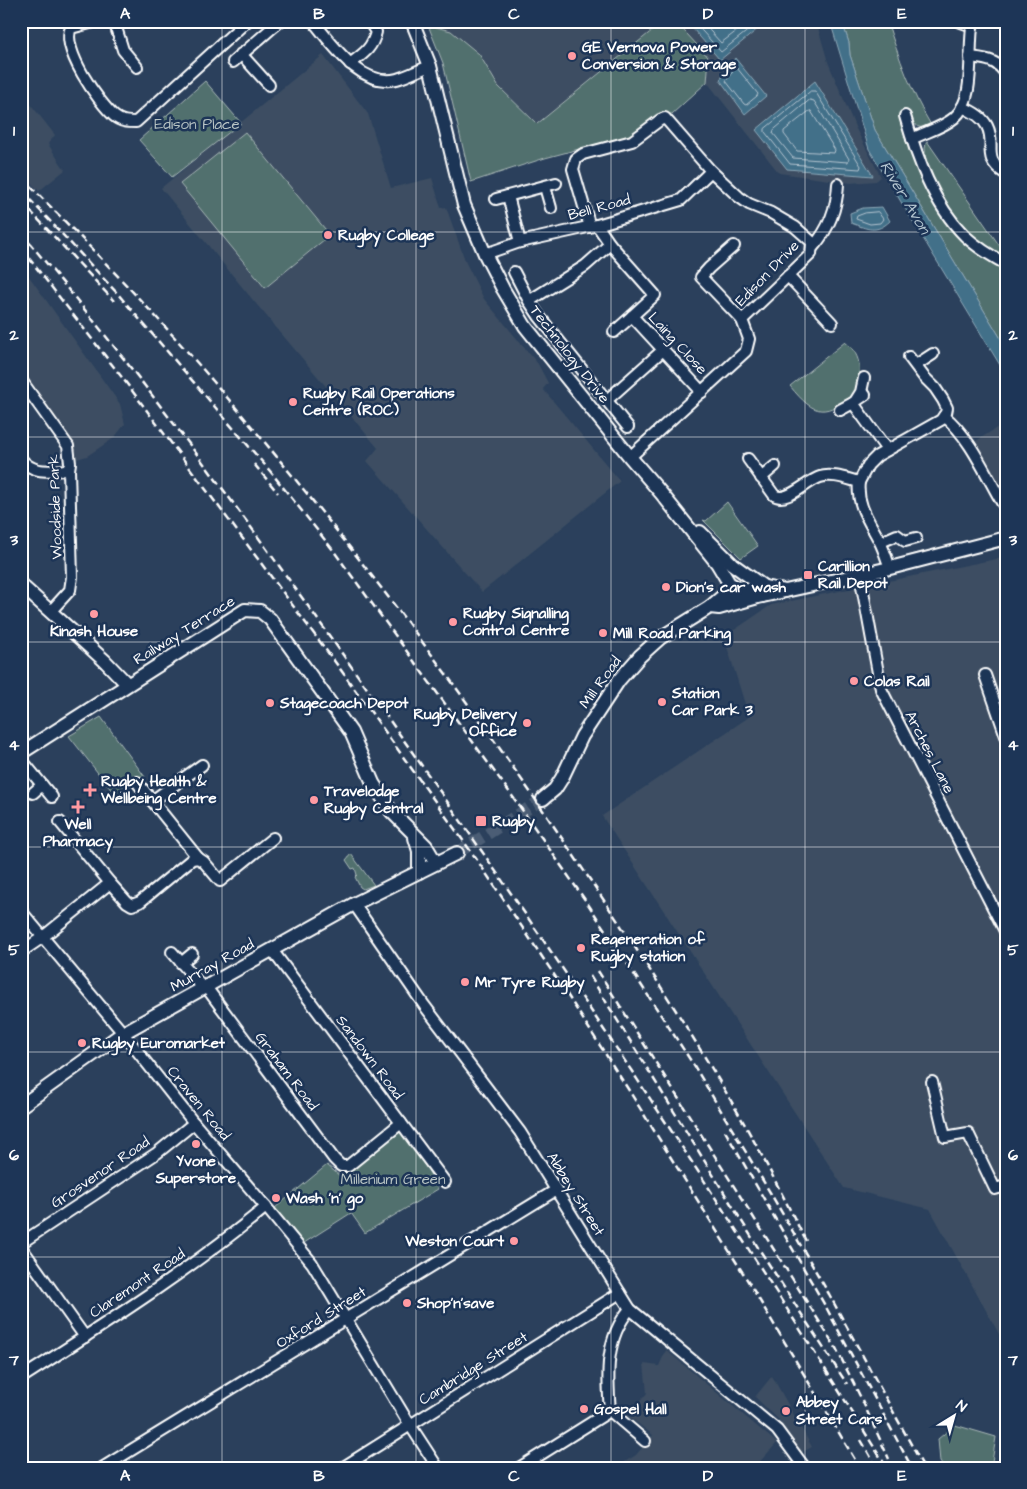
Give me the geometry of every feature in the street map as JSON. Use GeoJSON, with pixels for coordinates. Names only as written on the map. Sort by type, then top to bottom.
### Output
{"type":"FeatureCollection","features":[{"type":"Feature","properties":{"kind":"street"},"geometry":{"type":"LineString","coordinates":[[98,21],[71,28],[69,32],[71,48],[88,85],[115,117],[126,122],[136,122],[247,21]]}},
{"type":"Feature","properties":{"kind":"street"},"geometry":{"type":"LineString","coordinates":[[114,21],[123,50],[137,67]]}},
{"type":"Feature","properties":{"kind":"street"},"geometry":{"type":"LineString","coordinates":[[233,62],[280,21]]}},
{"type":"Feature","properties":{"kind":"street"},"geometry":{"type":"LineString","coordinates":[[313,21],[350,64],[370,77],[386,80],[397,79],[430,66]]}},
{"type":"Feature","properties":{"kind":"street"},"geometry":{"type":"LineString","coordinates":[[350,64],[364,54],[373,43],[376,32],[369,21]]}},
{"type":"Feature","properties":{"kind":"street","name":"Technology Drive"},"geometry":{"type":"LineString","coordinates":[[412,21],[430,66],[464,205],[485,254],[503,289],[525,326],[717,563],[726,589]]}},
{"type":"Feature","properties":{"kind":"street"},"geometry":{"type":"LineString","coordinates":[[912,139],[948,122],[954,118],[962,107],[968,88],[972,24],[958,21]]}},
{"type":"Feature","properties":{"kind":"street"},"geometry":{"type":"LineString","coordinates":[[241,54],[269,85]]}},
{"type":"Feature","properties":{"kind":"street"},"geometry":{"type":"LineString","coordinates":[[970,57],[994,61],[1006,74]]}},
{"type":"Feature","properties":{"kind":"street"},"geometry":{"type":"LineString","coordinates":[[962,107],[979,116],[987,127],[991,157],[998,168],[1006,174]]}},
{"type":"Feature","properties":{"kind":"street"},"geometry":{"type":"LineString","coordinates":[[905,116],[932,189],[952,222],[985,252],[1006,264]]}},
{"type":"Feature","properties":{"kind":"street","name":"Edison Drive"},"geometry":{"type":"LineString","coordinates":[[594,226],[573,169],[576,159],[584,154],[632,142],[665,118],[711,171],[749,204],[771,213],[795,227],[812,242],[813,247],[810,254],[742,320],[749,339],[746,351],[630,457]]}},
{"type":"Feature","properties":{"kind":"street","name":"Bell Road"},"geometry":{"type":"LineString","coordinates":[[485,254],[520,242],[594,226],[681,200],[711,171]]}},
{"type":"Feature","properties":{"kind":"street"},"geometry":{"type":"LineString","coordinates":[[496,200],[556,183]]}},
{"type":"Feature","properties":{"kind":"street"},"geometry":{"type":"LineString","coordinates":[[813,247],[824,234],[842,196],[838,184]]}},
{"type":"Feature","properties":{"kind":"street"},"geometry":{"type":"LineString","coordinates":[[545,187],[551,208]]}},
{"type":"Feature","properties":{"kind":"street"},"geometry":{"type":"LineString","coordinates":[[508,196],[520,242]]}},
{"type":"Feature","properties":{"kind":"street","name":"Laing Close"},"geometry":{"type":"LineString","coordinates":[[594,226],[655,295],[632,316],[702,392]]}},
{"type":"Feature","properties":{"kind":"street"},"geometry":{"type":"LineString","coordinates":[[529,300],[585,266],[610,244]]}},
{"type":"Feature","properties":{"kind":"street"},"geometry":{"type":"LineString","coordinates":[[734,246],[708,268],[701,278],[742,320]]}},
{"type":"Feature","properties":{"kind":"street"},"geometry":{"type":"LineString","coordinates":[[514,272],[539,316],[628,427]]}},
{"type":"Feature","properties":{"kind":"street"},"geometry":{"type":"LineString","coordinates":[[788,276],[832,323]]}},
{"type":"Feature","properties":{"kind":"street"},"geometry":{"type":"LineString","coordinates":[[614,332],[632,316]]}},
{"type":"Feature","properties":{"kind":"street"},"geometry":{"type":"LineString","coordinates":[[607,400],[663,350]]}},
{"type":"Feature","properties":{"kind":"street"},"geometry":{"type":"LineString","coordinates":[[890,568],[880,542],[861,506],[858,493],[859,482],[868,465],[877,456],[941,420],[944,416],[947,408],[943,400],[912,361],[933,354]]}},
{"type":"Feature","properties":{"kind":"street"},"geometry":{"type":"LineString","coordinates":[[840,410],[858,399],[862,392],[864,378]]}},
{"type":"Feature","properties":{"kind":"street","name":"Woodside Park"},"geometry":{"type":"LineString","coordinates":[[21,380],[68,446],[72,577],[70,590],[51,611]]}},
{"type":"Feature","properties":{"kind":"street"},"geometry":{"type":"LineString","coordinates":[[858,399],[887,450]]}},
{"type":"Feature","properties":{"kind":"street"},"geometry":{"type":"LineString","coordinates":[[944,416],[963,434],[1003,504]]}},
{"type":"Feature","properties":{"kind":"street"},"geometry":{"type":"LineString","coordinates":[[748,458],[777,498],[784,498],[820,476],[834,476],[859,482]]}},
{"type":"Feature","properties":{"kind":"street"},"geometry":{"type":"LineString","coordinates":[[21,459],[26,465],[35,470],[69,470]]}},
{"type":"Feature","properties":{"kind":"street"},"geometry":{"type":"LineString","coordinates":[[761,478],[775,466]]}},
{"type":"Feature","properties":{"kind":"street","name":"Technology Drive"},"geometry":{"type":"LineString","coordinates":[[661,493],[763,591]]}},
{"type":"Feature","properties":{"kind":"street"},"geometry":{"type":"LineString","coordinates":[[880,542],[898,535],[905,541],[916,538]]}},
{"type":"Feature","properties":{"kind":"street"},"geometry":{"type":"LineString","coordinates":[[710,607],[719,608],[741,596],[763,591],[785,591],[860,575],[1006,538]]}},
{"type":"Feature","properties":{"kind":"street"},"geometry":{"type":"LineString","coordinates":[[730,561],[741,596]]}},
{"type":"Feature","properties":{"kind":"street","name":"Arches Lane"},"geometry":{"type":"LineString","coordinates":[[860,575],[881,689],[1006,933]]}},
{"type":"Feature","properties":{"kind":"street"},"geometry":{"type":"LineString","coordinates":[[21,585],[112,667],[127,684]]}},
{"type":"Feature","properties":{"kind":"street"},"geometry":{"type":"LineString","coordinates":[[710,607],[726,589],[741,596]]}},
{"type":"Feature","properties":{"kind":"street","name":"Mill Road"},"geometry":{"type":"LineString","coordinates":[[543,799],[555,789],[582,736],[619,680],[640,656],[660,638],[710,607]]}},
{"type":"Feature","properties":{"kind":"street","name":"Railway Terrace"},"geometry":{"type":"LineString","coordinates":[[21,752],[244,610],[260,611],[270,619],[351,732],[373,783],[392,813],[426,846],[428,868]]}},
{"type":"Feature","properties":{"kind":"street"},"geometry":{"type":"LineString","coordinates":[[985,675],[1006,736]]}},
{"type":"Feature","properties":{"kind":"street"},"geometry":{"type":"LineString","coordinates":[[21,759],[52,797]]}},
{"type":"Feature","properties":{"kind":"street"},"geometry":{"type":"LineString","coordinates":[[152,801],[202,765]]}},
{"type":"Feature","properties":{"kind":"street"},"geometry":{"type":"LineString","coordinates":[[137,782],[198,858],[204,862],[220,881],[272,838]]}},
{"type":"Feature","properties":{"kind":"street"},"geometry":{"type":"LineString","coordinates":[[32,793],[42,785]]}},
{"type":"Feature","properties":{"kind":"street"},"geometry":{"type":"LineString","coordinates":[[60,822],[127,902],[132,905],[140,902],[192,859],[198,858]]}},
{"type":"Feature","properties":{"kind":"street"},"geometry":{"type":"LineString","coordinates":[[414,836],[428,868],[457,853]]}},
{"type":"Feature","properties":{"kind":"street","name":"Murray Road"},"geometry":{"type":"LineString","coordinates":[[21,1106],[123,1033],[354,904],[428,868]]}},
{"type":"Feature","properties":{"kind":"street"},"geometry":{"type":"LineString","coordinates":[[21,952],[110,882]]}},
{"type":"Feature","properties":{"kind":"street","name":"Abbey Street"},"geometry":{"type":"LineString","coordinates":[[354,904],[424,1005],[520,1132],[630,1309],[777,1430],[805,1468]]}},
{"type":"Feature","properties":{"kind":"street","name":"Craven Road"},"geometry":{"type":"LineString","coordinates":[[21,911],[320,1275],[438,1468]]}},
{"type":"Feature","properties":{"kind":"street","name":"Sandown Road"},"geometry":{"type":"LineString","coordinates":[[272,950],[445,1182]]}},
{"type":"Feature","properties":{"kind":"street","name":"Graham Road"},"geometry":{"type":"LineString","coordinates":[[172,952],[204,988],[334,1159],[342,1166],[348,1166],[401,1123]]}},
{"type":"Feature","properties":{"kind":"street"},"geometry":{"type":"LineString","coordinates":[[181,963],[192,954]]}},
{"type":"Feature","properties":{"kind":"street"},"geometry":{"type":"LineString","coordinates":[[932,1082],[945,1137],[968,1133],[995,1189],[1006,1186]]}},
{"type":"Feature","properties":{"kind":"street","name":"Grosvenor Road"},"geometry":{"type":"LineString","coordinates":[[21,1243],[157,1153],[194,1123]]}},
{"type":"Feature","properties":{"kind":"street","name":"Oxford Street"},"geometry":{"type":"LineString","coordinates":[[102,1468],[556,1190]]}},
{"type":"Feature","properties":{"kind":"street","name":"Claremont Road"},"geometry":{"type":"LineString","coordinates":[[21,1378],[210,1252],[266,1207]]}},
{"type":"Feature","properties":{"kind":"street"},"geometry":{"type":"LineString","coordinates":[[21,1247],[85,1336]]}},
{"type":"Feature","properties":{"kind":"street","name":"Cambridge Street"},"geometry":{"type":"LineString","coordinates":[[342,1468],[620,1293]]}},
{"type":"Feature","properties":{"kind":"street"},"geometry":{"type":"LineString","coordinates":[[630,1309],[618,1325],[611,1344],[608,1385],[610,1411],[645,1441]]}},
{"type":"Feature","properties":{"kind":"street"},"geometry":{"type":"LineString","coordinates":[[519,1468],[610,1411]]}},
{"type":"Feature","properties":{"kind":"shaded area"},"geometry":{"type":"Polygon","coordinates":[[[426,21],[664,21],[537,124],[498,86],[479,54],[451,31],[428,25],[426,21]]]}},
{"type":"Feature","properties":{"kind":"shaded area"},"geometry":{"type":"Polygon","coordinates":[[[675,21],[816,21],[828,62],[856,129],[881,177],[876,181],[851,183],[779,173],[707,82],[709,58],[675,21]]]}},
{"type":"Feature","properties":{"kind":"shaded area","name":"Rugby College"},"geometry":{"type":"Polygon","coordinates":[[[323,55],[368,114],[391,188],[432,178],[441,208],[446,207],[466,263],[484,299],[538,364],[548,383],[543,389],[620,481],[482,592],[367,461],[378,448],[161,188],[323,55]]]}},
{"type":"Feature","properties":{"kind":"shaded area"},"geometry":{"type":"Polygon","coordinates":[[[21,92],[55,135],[48,144],[65,170],[39,191],[21,173],[21,92]]]}},
{"type":"Feature","properties":{"kind":"shaded area"},"geometry":{"type":"Polygon","coordinates":[[[21,265],[120,404],[125,424],[114,438],[87,456],[74,460],[71,453],[73,446],[68,434],[21,370],[21,265]]]}},
{"type":"Feature","properties":{"kind":"shaded area"},"geometry":{"type":"Polygon","coordinates":[[[1006,422],[1006,498],[976,441],[1006,422]]]}},
{"type":"Feature","properties":{"kind":"shaded area"},"geometry":{"type":"Polygon","coordinates":[[[1006,557],[1006,1338],[999,1334],[930,1209],[844,1188],[602,816],[749,717],[724,637],[771,605],[1006,557]]]}},
{"type":"Feature","properties":{"kind":"shaded area"},"geometry":{"type":"Polygon","coordinates":[[[666,1350],[777,1443],[754,1468],[615,1468],[636,1455],[653,1435],[628,1416],[647,1393],[644,1364],[659,1366],[666,1350]]]}},
{"type":"Feature","properties":{"kind":"shaded area"},"geometry":{"type":"Polygon","coordinates":[[[772,1376],[812,1447],[801,1453],[779,1420],[755,1397],[772,1376]]]}},
{"type":"Feature","properties":{"kind":"green space"},"geometry":{"type":"Polygon","coordinates":[[[664,21],[675,21],[709,58],[707,82],[672,114],[660,115],[628,136],[545,158],[471,182],[443,63],[428,25],[451,31],[479,54],[498,86],[537,124],[664,21]]]}},
{"type":"Feature","properties":{"kind":"green space"},"geometry":{"type":"Polygon","coordinates":[[[842,21],[887,21],[917,100],[931,125],[919,127],[914,124],[908,113],[899,115],[940,209],[951,229],[966,245],[985,259],[1006,269],[1006,347],[875,130],[850,55],[849,43],[842,21]]]}},
{"type":"Feature","properties":{"kind":"green space","name":"Edison Place"},"geometry":{"type":"Polygon","coordinates":[[[205,81],[241,123],[172,177],[139,140],[205,81]]]}},
{"type":"Feature","properties":{"kind":"green space"},"geometry":{"type":"Polygon","coordinates":[[[245,132],[330,235],[265,288],[180,184],[245,132]]]}},
{"type":"Feature","properties":{"kind":"green space"},"geometry":{"type":"Polygon","coordinates":[[[927,141],[1006,256],[991,250],[977,241],[960,226],[948,210],[932,180],[928,168],[925,148],[927,141]]]}},
{"type":"Feature","properties":{"kind":"green space"},"geometry":{"type":"Polygon","coordinates":[[[845,342],[858,359],[859,378],[856,393],[828,409],[814,408],[807,404],[790,386],[845,342]]]}},
{"type":"Feature","properties":{"kind":"green space"},"geometry":{"type":"Polygon","coordinates":[[[727,502],[758,546],[741,558],[703,520],[706,521],[727,502]]]}},
{"type":"Feature","properties":{"kind":"green space"},"geometry":{"type":"Polygon","coordinates":[[[101,717],[145,777],[116,796],[69,736],[101,717]]]}},
{"type":"Feature","properties":{"kind":"green space"},"geometry":{"type":"Polygon","coordinates":[[[351,854],[374,885],[363,889],[360,887],[355,877],[357,875],[355,868],[352,869],[346,860],[351,854]]]}},
{"type":"Feature","properties":{"kind":"green space","name":"Millenium Green"},"geometry":{"type":"Polygon","coordinates":[[[400,1130],[428,1170],[438,1189],[365,1233],[351,1213],[304,1243],[275,1208],[327,1165],[341,1177],[400,1130]]]}},
{"type":"Feature","properties":{"kind":"green space"},"geometry":{"type":"Polygon","coordinates":[[[955,1425],[996,1437],[991,1468],[944,1468],[940,1462],[938,1439],[955,1425]]]}},
{"type":"Feature","properties":{"kind":"water"},"geometry":{"type":"Polygon","coordinates":[[[686,21],[763,21],[765,23],[720,60],[686,21]]]}},
{"type":"Feature","properties":{"kind":"water","name":"River Avon"},"geometry":{"type":"Polygon","coordinates":[[[830,21],[842,21],[849,43],[850,55],[875,130],[1006,347],[1006,375],[869,149],[830,21]]]}},
{"type":"Feature","properties":{"kind":"water"},"geometry":{"type":"Polygon","coordinates":[[[735,58],[766,96],[745,114],[720,80],[735,58]]]}},
{"type":"Feature","properties":{"kind":"water"},"geometry":{"type":"Polygon","coordinates":[[[815,81],[873,176],[787,169],[756,130],[815,81]]]}},
{"type":"Feature","properties":{"kind":"water"},"geometry":{"type":"Polygon","coordinates":[[[882,207],[890,221],[880,228],[872,229],[851,223],[850,213],[863,208],[882,207]]]}},
{"type":"Feature","properties":{"kind":"tunnel"},"geometry":{"type":"LineString","coordinates":[[457,853],[543,799]]}},
{"type":"Feature","properties":{"kind":"railway"},"geometry":{"type":"LineString","coordinates":[[21,177],[119,277],[213,381],[348,545],[434,658],[557,831],[675,1008],[750,1133],[806,1241]]}},
{"type":"Feature","properties":{"kind":"railway"},"geometry":{"type":"LineString","coordinates":[[21,190],[117,293],[270,471],[333,550],[518,804],[590,907],[693,1064],[829,1294],[924,1468]]}},
{"type":"Feature","properties":{"kind":"railway"},"geometry":{"type":"LineString","coordinates":[[21,201],[114,301]]}},
{"type":"Feature","properties":{"kind":"railway"},"geometry":{"type":"LineString","coordinates":[[21,233],[115,347],[205,465],[292,584],[510,892],[639,1082],[765,1274],[887,1468]]}},
{"type":"Feature","properties":{"kind":"railway"},"geometry":{"type":"LineString","coordinates":[[21,248],[124,380],[338,666],[477,860],[628,1089],[748,1281],[860,1468]]}},
{"type":"Feature","properties":{"kind":"railway"},"geometry":{"type":"LineString","coordinates":[[254,464],[278,493]]}},
{"type":"Feature","properties":{"kind":"railway"},"geometry":{"type":"LineString","coordinates":[[598,971],[836,1348],[889,1459]]}},
{"type":"Feature","properties":{"kind":"railway"},"geometry":{"type":"LineString","coordinates":[[590,976],[759,1249],[847,1384]]}},
{"type":"Feature","properties":{"kind":"railway"},"geometry":{"type":"LineString","coordinates":[[725,1131],[827,1309],[912,1468]]}},
{"type":"Feature","properties":{"kind":"railway"},"geometry":{"type":"LineString","coordinates":[[861,1440],[877,1468]]}},
{"type":"Feature","properties":{"kind":"place","name":"GE Vernova Power Conversion & Storage"},"geometry":{"type":"Point","coordinates":[572,56]}},
{"type":"Feature","properties":{"kind":"place","name":"Rugby College"},"geometry":{"type":"Point","coordinates":[328,235]}},
{"type":"Feature","properties":{"kind":"place","name":"Rugby Rail Operations Centre (ROC)"},"geometry":{"type":"Point","coordinates":[293,402]}},
{"type":"Feature","properties":{"kind":"place","name":"Carillion Rail Depot"},"geometry":{"type":"Point","coordinates":[808,575]}},
{"type":"Feature","properties":{"kind":"place","name":"Dion's car wash"},"geometry":{"type":"Point","coordinates":[666,587]}},
{"type":"Feature","properties":{"kind":"place","name":"Kinash House"},"geometry":{"type":"Point","coordinates":[94,614]}},
{"type":"Feature","properties":{"kind":"place","name":"Rugby Signalling Control Centre"},"geometry":{"type":"Point","coordinates":[453,622]}},
{"type":"Feature","properties":{"kind":"place","name":"Mill Road Parking"},"geometry":{"type":"Point","coordinates":[603,633]}},
{"type":"Feature","properties":{"kind":"place","name":"Colas Rail"},"geometry":{"type":"Point","coordinates":[854,681]}},
{"type":"Feature","properties":{"kind":"place","name":"Station Car Park 3"},"geometry":{"type":"Point","coordinates":[662,702]}},
{"type":"Feature","properties":{"kind":"place","name":"Stagecoach Depot"},"geometry":{"type":"Point","coordinates":[270,703]}},
{"type":"Feature","properties":{"kind":"place","name":"Rugby Delivery Office"},"geometry":{"type":"Point","coordinates":[527,723]}},
{"type":"Feature","properties":{"kind":"place","name":"Rugby Health & Wellbeing Centre"},"geometry":{"type":"Point","coordinates":[90,790]}},
{"type":"Feature","properties":{"kind":"place","name":"Travelodge Rugby Central"},"geometry":{"type":"Point","coordinates":[314,800]}},
{"type":"Feature","properties":{"kind":"place","name":"Well Pharmacy"},"geometry":{"type":"Point","coordinates":[78,807]}},
{"type":"Feature","properties":{"kind":"place","name":"Rugby"},"geometry":{"type":"Point","coordinates":[481,821]}},
{"type":"Feature","properties":{"kind":"place","name":"Regeneration of Rugby station"},"geometry":{"type":"Point","coordinates":[581,948]}},
{"type":"Feature","properties":{"kind":"place","name":"Mr Tyre Rugby"},"geometry":{"type":"Point","coordinates":[465,982]}},
{"type":"Feature","properties":{"kind":"place","name":"Rugby Euromarket"},"geometry":{"type":"Point","coordinates":[82,1043]}},
{"type":"Feature","properties":{"kind":"place","name":"Yvone Superstore"},"geometry":{"type":"Point","coordinates":[196,1144]}},
{"type":"Feature","properties":{"kind":"place","name":"Wash 'n' go"},"geometry":{"type":"Point","coordinates":[276,1198]}},
{"type":"Feature","properties":{"kind":"place","name":"Weston Court"},"geometry":{"type":"Point","coordinates":[514,1241]}},
{"type":"Feature","properties":{"kind":"place","name":"Shop'n'save"},"geometry":{"type":"Point","coordinates":[407,1303]}},
{"type":"Feature","properties":{"kind":"place","name":"Gospel Hall"},"geometry":{"type":"Point","coordinates":[584,1409]}},
{"type":"Feature","properties":{"kind":"place","name":"Abbey Street Cars"},"geometry":{"type":"Point","coordinates":[786,1411]}}]}
